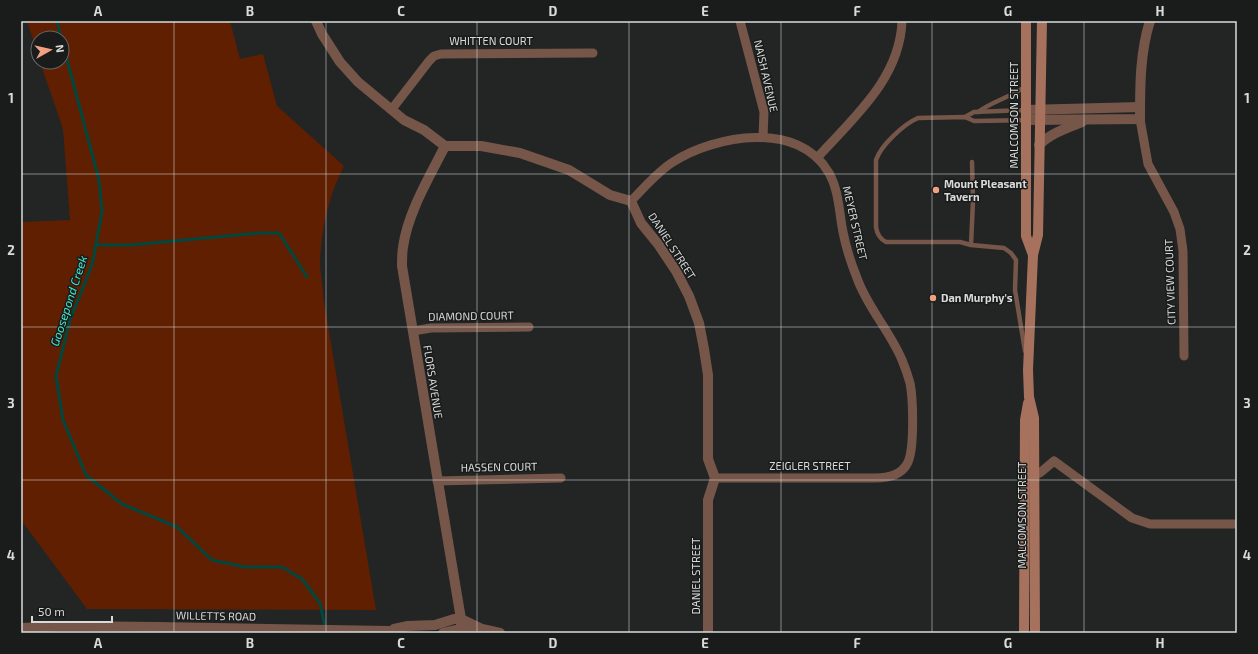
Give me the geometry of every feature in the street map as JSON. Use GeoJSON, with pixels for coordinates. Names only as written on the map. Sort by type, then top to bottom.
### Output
{"type":"FeatureCollection","features":[{"type":"Feature","properties":{"kind":"main road","name":"MALCOMSON STREET"},"geometry":{"type":"LineString","coordinates":[[1026,21],[1026,236],[1033,255]]}},
{"type":"Feature","properties":{"kind":"main road","name":"MALCOMSON STREET"},"geometry":{"type":"LineString","coordinates":[[1024,633],[1026,420],[1029,397],[1028,370],[1033,255],[1038,235],[1042,21]]}},
{"type":"Feature","properties":{"kind":"main road","name":"MALCOMSON STREET"},"geometry":{"type":"LineString","coordinates":[[1029,397],[1034,418],[1035,633]]}},
{"type":"Feature","properties":{"kind":"street"},"geometry":{"type":"LineString","coordinates":[[316,21],[322,34],[340,62],[358,82],[404,120],[424,130],[445,146],[481,146],[520,153],[569,170],[610,195],[631,201]]}},
{"type":"Feature","properties":{"kind":"street","name":"NAISH AVENUE"},"geometry":{"type":"LineString","coordinates":[[740,21],[762,106],[764,123],[763,137]]}},
{"type":"Feature","properties":{"kind":"street"},"geometry":{"type":"LineString","coordinates":[[817,158],[872,97],[886,76],[899,45],[902,21]]}},
{"type":"Feature","properties":{"kind":"street"},"geometry":{"type":"LineString","coordinates":[[1040,115],[1088,120],[1140,119],[1141,70],[1145,36],[1150,21]]}},
{"type":"Feature","properties":{"kind":"street","name":"WHITTEN COURT"},"geometry":{"type":"LineString","coordinates":[[392,109],[429,61],[434,56],[441,54],[593,53]]}},
{"type":"Feature","properties":{"kind":"street"},"geometry":{"type":"LineString","coordinates":[[1026,115],[1140,107]]}},
{"type":"Feature","properties":{"kind":"street","name":"CITY VIEW COURT"},"geometry":{"type":"LineString","coordinates":[[1140,119],[1148,164],[1174,212],[1180,229],[1182,251],[1184,356]]}},
{"type":"Feature","properties":{"kind":"street"},"geometry":{"type":"LineString","coordinates":[[1039,145],[1047,137],[1054,133],[1088,120]]}},
{"type":"Feature","properties":{"kind":"street","name":"MEYER STREET"},"geometry":{"type":"LineString","coordinates":[[631,201],[659,173],[687,153],[725,141],[763,137],[778,139],[795,144],[817,158],[828,173],[837,194],[842,230],[848,253],[861,289],[902,360],[910,384],[912,406],[912,441],[908,463],[903,470]]}},
{"type":"Feature","properties":{"kind":"street","name":"FLORS AVENUE"},"geometry":{"type":"LineString","coordinates":[[445,146],[407,227],[402,248],[402,266],[461,624]]}},
{"type":"Feature","properties":{"kind":"street","name":"DANIEL STREET"},"geometry":{"type":"LineString","coordinates":[[631,201],[641,223],[658,244],[676,271],[689,296],[699,323],[704,349],[708,375],[708,459],[715,478],[708,500],[708,633]]}},
{"type":"Feature","properties":{"kind":"street","name":"DIAMOND COURT"},"geometry":{"type":"LineString","coordinates":[[413,331],[431,328],[530,327]]}},
{"type":"Feature","properties":{"kind":"street"},"geometry":{"type":"LineString","coordinates":[[1034,476],[1054,461],[1132,518],[1150,524],[1237,524]]}},
{"type":"Feature","properties":{"kind":"street","name":"ZEIGLER STREET"},"geometry":{"type":"LineString","coordinates":[[715,478],[883,478],[903,470]]}},
{"type":"Feature","properties":{"kind":"street","name":"HASSEN COURT"},"geometry":{"type":"LineString","coordinates":[[437,481],[561,478]]}},
{"type":"Feature","properties":{"kind":"street","name":"WILLETTS ROAD"},"geometry":{"type":"LineString","coordinates":[[388,631],[408,626],[435,625],[454,619],[461,624]]}},
{"type":"Feature","properties":{"kind":"street","name":"WILLETTS ROAD"},"geometry":{"type":"LineString","coordinates":[[21,624],[44,626],[314,629],[388,631],[402,633]]}},
{"type":"Feature","properties":{"kind":"street"},"geometry":{"type":"LineString","coordinates":[[461,624],[471,633]]}},
{"type":"Feature","properties":{"kind":"street"},"geometry":{"type":"LineString","coordinates":[[443,633],[461,624],[500,633]]}},
{"type":"Feature","properties":{"kind":"street","name":"WILLETTS ROAD"},"geometry":{"type":"LineString","coordinates":[[21,628],[44,626]]}},
{"type":"Feature","properties":{"kind":"lane"},"geometry":{"type":"LineString","coordinates":[[978,112],[988,105],[1016,93],[1026,85]]}},
{"type":"Feature","properties":{"kind":"lane"},"geometry":{"type":"LineString","coordinates":[[965,117],[974,112],[1026,115]]}},
{"type":"Feature","properties":{"kind":"lane"},"geometry":{"type":"LineString","coordinates":[[1026,115],[974,121],[965,117],[918,118],[911,121],[878,153],[876,160],[876,227],[881,239],[886,242],[960,242],[971,245],[1004,248],[1011,253],[1016,260],[1015,290],[1028,370]]}},
{"type":"Feature","properties":{"kind":"lane"},"geometry":{"type":"LineString","coordinates":[[971,245],[973,200],[972,162]]}},
{"type":"Feature","properties":{"kind":"shaded area"},"geometry":{"type":"Polygon","coordinates":[[[27,21],[230,21],[240,59],[263,54],[277,106],[344,166],[334,188],[327,211],[321,247],[320,270],[324,302],[376,610],[87,609],[21,520],[21,222],[70,220],[63,129],[43,70],[70,70],[70,30],[30,30],[27,21]]]}},
{"type":"Feature","properties":{"kind":"waterway","name":"Goosepond Creek"},"geometry":{"type":"LineString","coordinates":[[57,21],[59,30]]}},
{"type":"Feature","properties":{"kind":"waterway","name":"Goosepond Creek"},"geometry":{"type":"LineString","coordinates":[[70,70],[99,180],[102,212],[92,265],[70,320],[56,376],[63,420],[86,475],[122,504],[177,527],[212,560],[245,567],[282,567],[302,579],[320,603],[325,627]]}},
{"type":"Feature","properties":{"kind":"waterway"},"geometry":{"type":"LineString","coordinates":[[96,245],[131,245],[259,233],[279,233],[307,277]]}},
{"type":"Feature","properties":{"kind":"place","name":"Mount Pleasant Tavern"},"geometry":{"type":"Point","coordinates":[936,190]}},
{"type":"Feature","properties":{"kind":"place","name":"Dan Murphy's"},"geometry":{"type":"Point","coordinates":[933,298]}}]}
